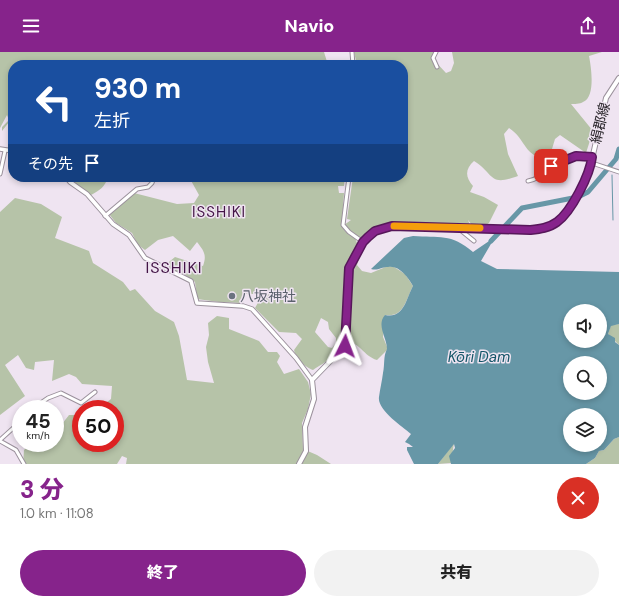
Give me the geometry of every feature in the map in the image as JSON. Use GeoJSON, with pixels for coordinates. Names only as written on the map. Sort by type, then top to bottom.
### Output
{"type":"FeatureCollection","features":[{"type":"Feature","properties":{"kind":"main road","name":"絹郡線"},"geometry":{"type":"LineString","coordinates":[[312,380],[345,346],[347,276],[353,259],[363,242],[375,231],[392,226],[530,230],[548,227],[564,216],[574,200],[592,162],[606,98],[619,78]]}},
{"type":"Feature","properties":{"kind":"main road"},"geometry":{"type":"LineString","coordinates":[[299,464],[306,451],[305,427],[314,399],[312,380]]}},
{"type":"Feature","properties":{"kind":"street"},"geometry":{"type":"LineString","coordinates":[[436,52],[433,58],[437,67]]}},
{"type":"Feature","properties":{"kind":"street"},"geometry":{"type":"LineString","coordinates":[[0,149],[5,151],[0,174]]}},
{"type":"Feature","properties":{"kind":"street"},"geometry":{"type":"LineString","coordinates":[[528,181],[535,180],[551,166],[568,158],[576,156],[592,157]]}},
{"type":"Feature","properties":{"kind":"street"},"geometry":{"type":"LineString","coordinates":[[592,162],[619,172]]}},
{"type":"Feature","properties":{"kind":"street"},"geometry":{"type":"LineString","coordinates":[[70,182],[87,194],[113,224],[129,235],[145,258],[191,282],[197,302],[243,306],[252,309],[296,358],[312,380]]}},
{"type":"Feature","properties":{"kind":"street"},"geometry":{"type":"LineString","coordinates":[[105,216],[137,189],[145,188],[151,185],[152,182]]}},
{"type":"Feature","properties":{"kind":"street"},"geometry":{"type":"LineString","coordinates":[[348,182],[343,225],[349,232],[363,242]]}},
{"type":"Feature","properties":{"kind":"street"},"geometry":{"type":"LineString","coordinates":[[458,227],[474,241]]}},
{"type":"Feature","properties":{"kind":"street"},"geometry":{"type":"LineString","coordinates":[[45,400],[61,393],[81,404],[95,392]]}},
{"type":"Feature","properties":{"kind":"street"},"geometry":{"type":"LineString","coordinates":[[12,429],[0,441],[16,450],[24,464]]}},
{"type":"Feature","properties":{"kind":"green space"},"geometry":{"type":"Polygon","coordinates":[[[0,52],[324,52],[326,60],[8,60],[8,118],[7,115],[0,128],[0,52]]]}},
{"type":"Feature","properties":{"kind":"green space"},"geometry":{"type":"Polygon","coordinates":[[[354,52],[434,52],[432,58],[446,73],[451,71],[454,63],[452,52],[602,52],[589,56],[592,81],[590,94],[583,102],[571,104],[593,131],[586,153],[560,135],[555,139],[552,149],[553,157],[536,156],[531,153],[520,138],[509,128],[504,134],[508,154],[518,176],[496,180],[474,161],[469,167],[467,173],[467,176],[473,186],[470,192],[484,197],[498,205],[489,223],[484,226],[472,225],[468,220],[470,225],[396,224],[380,227],[363,241],[344,225],[351,220],[347,219],[352,182],[408,182],[408,60],[356,60],[354,52]]]}},
{"type":"Feature","properties":{"kind":"green space"},"geometry":{"type":"Polygon","coordinates":[[[8,121],[8,123],[2,131],[2,127],[8,121]]]}},
{"type":"Feature","properties":{"kind":"green space"},"geometry":{"type":"Polygon","coordinates":[[[73,182],[106,182],[102,188],[91,195],[73,182]]]}},
{"type":"Feature","properties":{"kind":"green space"},"geometry":{"type":"Polygon","coordinates":[[[192,182],[344,182],[344,186],[338,186],[339,193],[344,193],[342,225],[345,231],[355,238],[361,253],[357,265],[362,271],[371,273],[388,266],[394,267],[405,274],[413,286],[404,306],[400,311],[396,314],[385,315],[383,337],[388,349],[377,360],[372,358],[353,343],[343,341],[331,358],[313,370],[310,369],[304,365],[294,350],[302,339],[296,333],[279,332],[255,308],[260,299],[256,294],[245,294],[243,303],[197,299],[195,282],[187,276],[164,266],[175,257],[203,266],[205,259],[204,253],[197,242],[190,251],[173,236],[158,240],[145,250],[138,245],[132,233],[116,223],[109,214],[115,207],[134,193],[177,204],[194,203],[199,195],[192,182]],[[321,318],[315,332],[328,347],[332,348],[336,343],[336,338],[329,329],[328,322],[321,318]]]}},
{"type":"Feature","properties":{"kind":"green space"},"geometry":{"type":"Polygon","coordinates":[[[15,198],[41,204],[62,217],[55,238],[89,251],[93,263],[123,282],[130,291],[135,289],[155,311],[174,322],[179,336],[187,380],[214,383],[208,362],[206,347],[209,335],[208,323],[217,316],[229,318],[229,329],[259,341],[268,352],[277,352],[280,356],[277,362],[284,374],[299,369],[308,382],[311,394],[308,409],[302,423],[303,449],[317,455],[331,464],[126,464],[127,458],[122,456],[117,464],[23,464],[24,452],[64,452],[64,421],[69,415],[72,415],[72,452],[124,452],[124,400],[110,400],[112,386],[82,384],[76,377],[69,374],[52,381],[54,360],[35,362],[34,370],[26,368],[18,355],[5,365],[25,396],[20,400],[12,400],[12,406],[0,415],[0,212],[15,198]]]}},
{"type":"Feature","properties":{"kind":"green space"},"geometry":{"type":"Polygon","coordinates":[[[619,324],[619,345],[608,334],[611,325],[619,324]]]}},
{"type":"Feature","properties":{"kind":"green space"},"geometry":{"type":"Polygon","coordinates":[[[619,437],[619,464],[586,464],[595,458],[598,452],[607,452],[607,447],[614,439],[619,437]]]}},
{"type":"Feature","properties":{"kind":"green space"},"geometry":{"type":"Polygon","coordinates":[[[454,443],[451,463],[438,464],[454,443]]]}},
{"type":"Feature","properties":{"kind":"water","name":"Kōri Dam"},"geometry":{"type":"Polygon","coordinates":[[[413,236],[451,239],[473,252],[495,237],[481,261],[497,269],[619,272],[619,324],[611,326],[608,334],[615,338],[615,342],[619,345],[619,437],[614,439],[607,447],[607,408],[563,408],[563,452],[598,452],[595,458],[586,464],[451,464],[449,456],[455,448],[454,444],[438,464],[414,464],[407,450],[407,447],[413,447],[405,442],[411,434],[386,412],[379,402],[387,349],[382,327],[383,319],[385,315],[396,314],[404,307],[413,286],[409,279],[396,268],[388,267],[376,270],[371,269],[404,238],[413,236]]]}},
{"type":"Feature","properties":{"kind":"waterway"},"geometry":{"type":"LineString","coordinates":[[491,241],[522,208],[578,197],[588,192],[616,159],[619,149]]}},
{"type":"Feature","properties":{"kind":"waterway"},"geometry":{"type":"LineString","coordinates":[[612,175],[613,220]]}},
{"type":"Feature","properties":{"kind":"slow traffic"},"geometry":{"type":"LineString","coordinates":[[394,226],[480,228]]}},
{"type":"Feature","properties":{"kind":"place","name":"八坂神社"},"geometry":{"type":"Point","coordinates":[232,296]}},
{"type":"Feature","properties":{"kind":"district","name":"ISSHIKI"},"geometry":{"type":"Point","coordinates":[219,212]}},
{"type":"Feature","properties":{"kind":"district","name":"ISSHIKI"},"geometry":{"type":"Point","coordinates":[174,267]}},
{"type":"Feature","properties":{"kind":"route"},"geometry":{"type":"LineString","coordinates":[[345,346],[348,297],[347,276],[353,259],[363,242],[368,237],[375,231],[392,226],[530,230],[548,227],[556,223],[570,208],[589,172],[592,157],[576,156],[551,166]]}}]}
